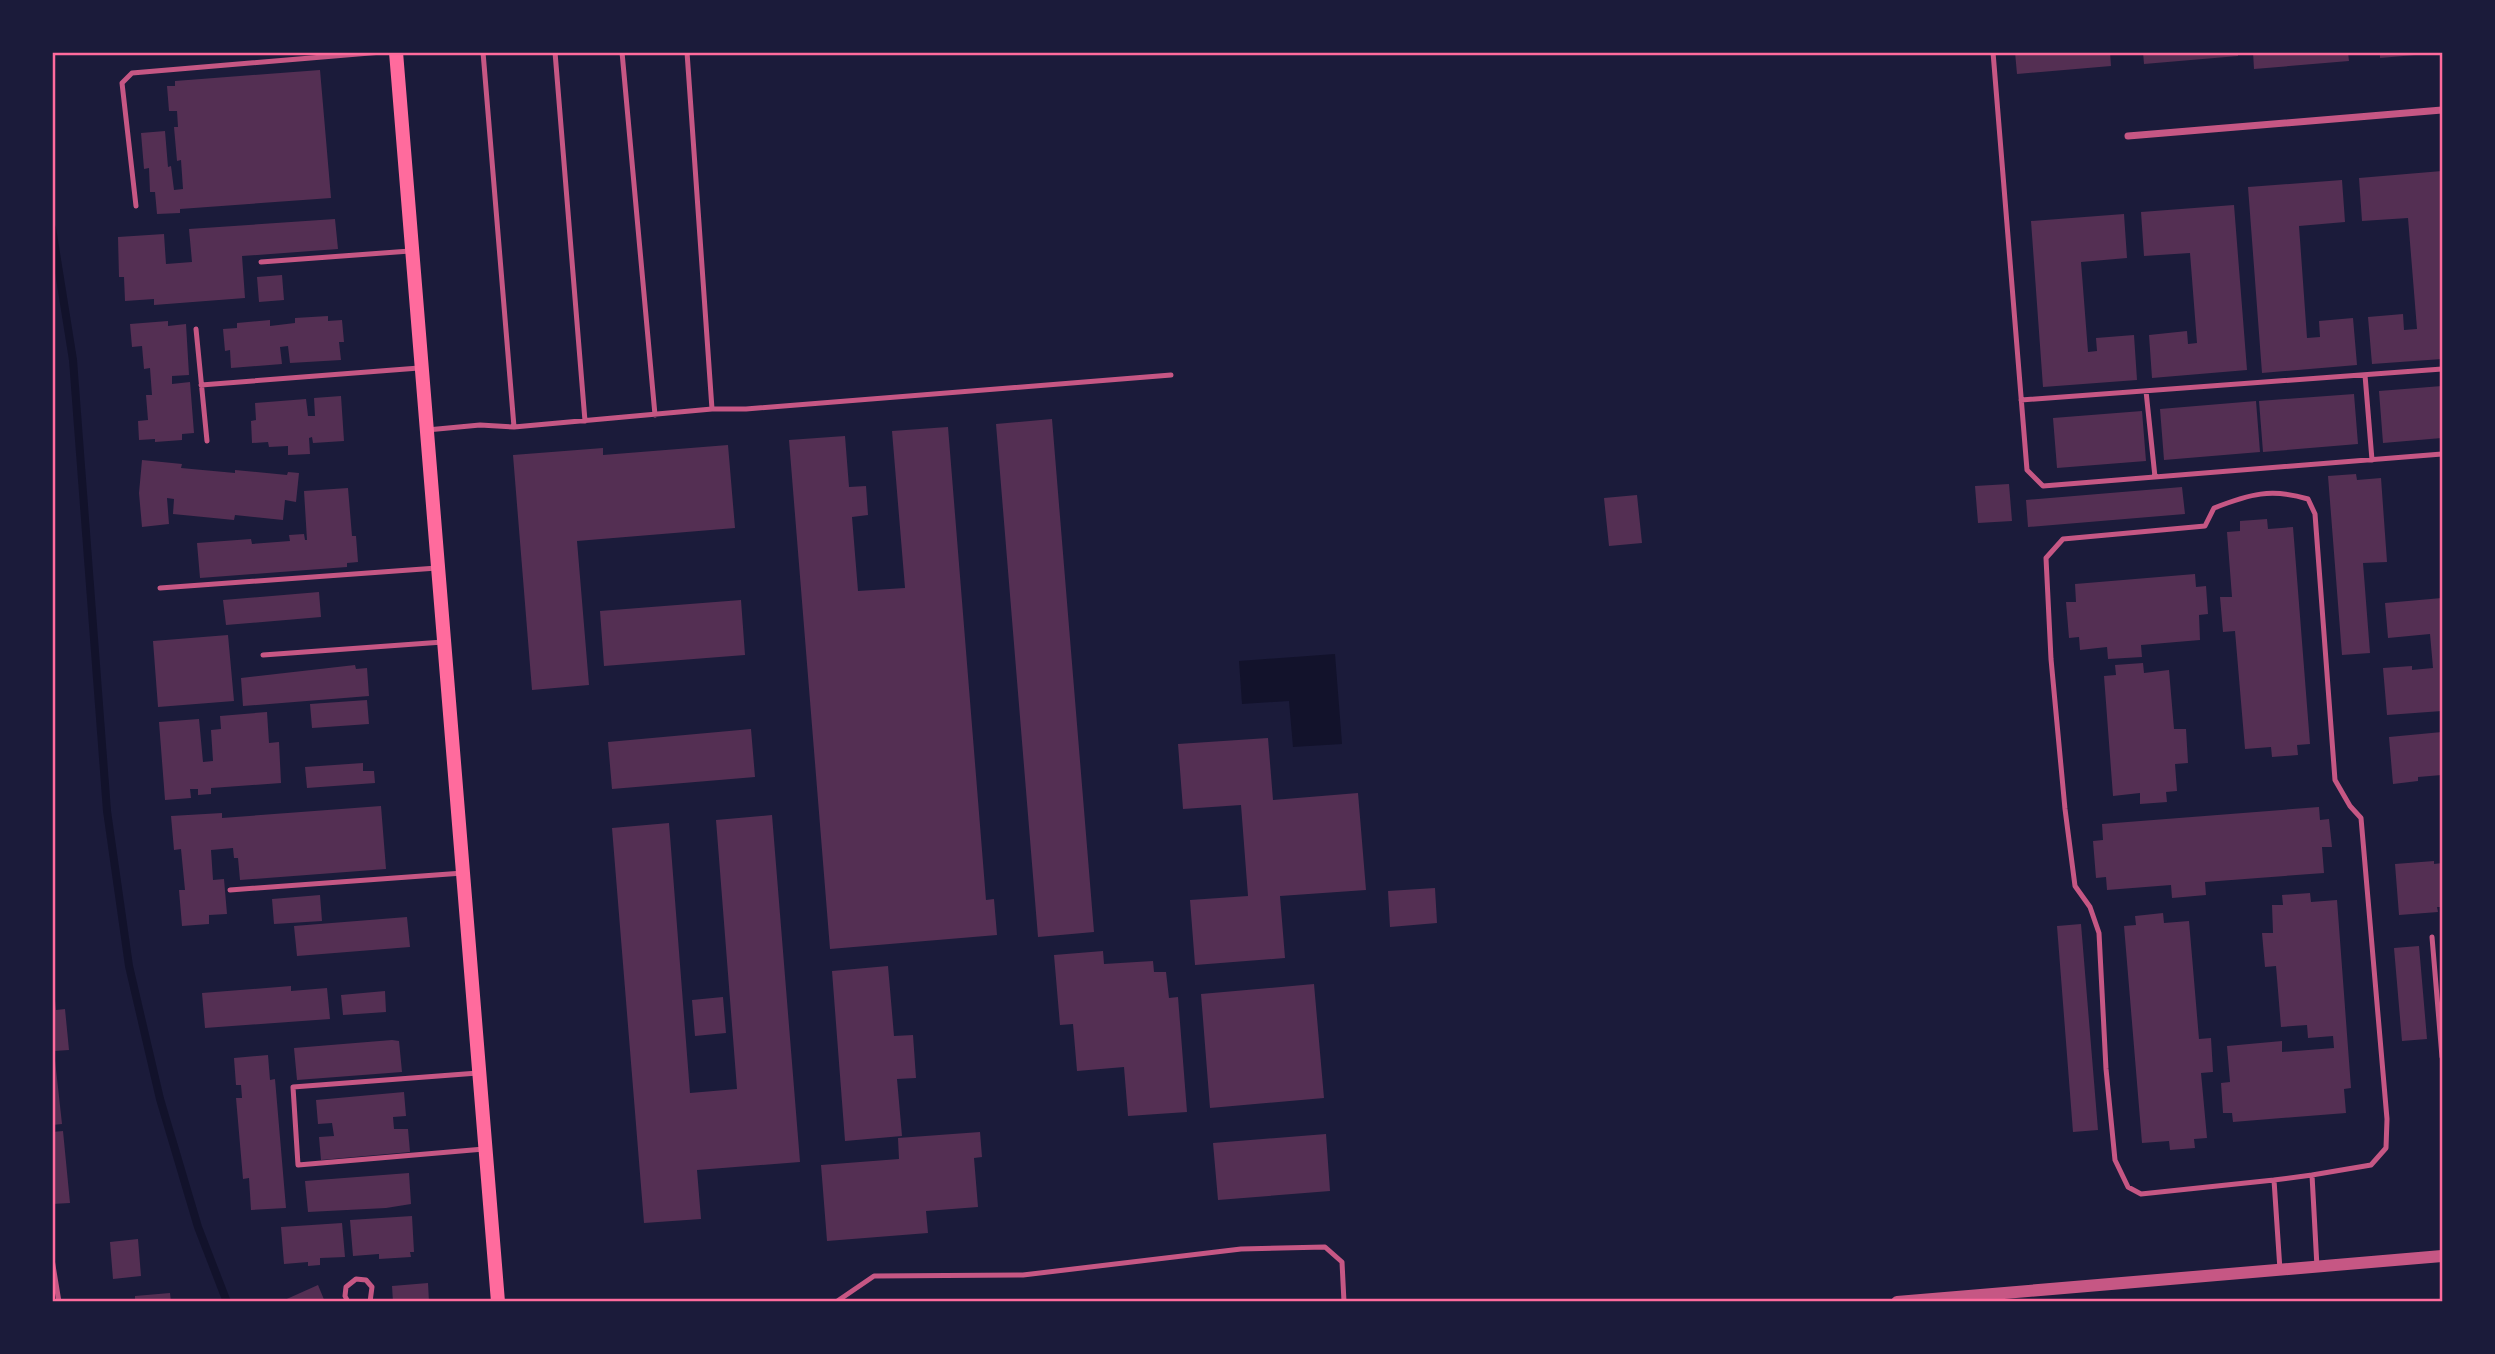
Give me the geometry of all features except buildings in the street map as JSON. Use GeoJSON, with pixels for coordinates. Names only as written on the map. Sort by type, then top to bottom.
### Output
{"type":"FeatureCollection","features":[{"type":"Feature","properties":{"kind":"main road"},"geometry":{"type":"LineString","coordinates":[[396,52],[498,1301]]}},
{"type":"Feature","properties":{"kind":"street"},"geometry":{"type":"LineString","coordinates":[[2128,136],[2442,110]]}},
{"type":"Feature","properties":{"kind":"street"},"geometry":{"type":"LineString","coordinates":[[1898,1301],[2442,1256]]}},
{"type":"Feature","properties":{"kind":"lane"},"geometry":{"type":"LineString","coordinates":[[136,206],[122,83],[132,74],[382,52]]}},
{"type":"Feature","properties":{"kind":"lane"},"geometry":{"type":"LineString","coordinates":[[483,52],[514,427]]}},
{"type":"Feature","properties":{"kind":"lane"},"geometry":{"type":"LineString","coordinates":[[555,52],[585,421]]}},
{"type":"Feature","properties":{"kind":"lane"},"geometry":{"type":"LineString","coordinates":[[622,52],[655,415]]}},
{"type":"Feature","properties":{"kind":"lane"},"geometry":{"type":"LineString","coordinates":[[687,52],[712,409]]}},
{"type":"Feature","properties":{"kind":"lane"},"geometry":{"type":"LineString","coordinates":[[1993,52],[2027,470],[2043,486],[2442,454]]}},
{"type":"Feature","properties":{"kind":"lane"},"geometry":{"type":"LineString","coordinates":[[261,262],[413,251]]}},
{"type":"Feature","properties":{"kind":"lane"},"geometry":{"type":"LineString","coordinates":[[196,329],[208,441]]}},
{"type":"Feature","properties":{"kind":"lane"},"geometry":{"type":"LineString","coordinates":[[201,386],[422,368]]}},
{"type":"Feature","properties":{"kind":"lane"},"geometry":{"type":"LineString","coordinates":[[2021,400],[2442,369]]}},
{"type":"Feature","properties":{"kind":"lane"},"geometry":{"type":"LineString","coordinates":[[427,430],[481,425],[514,427],[712,409],[746,409],[1171,375]]}},
{"type":"Feature","properties":{"kind":"lane"},"geometry":{"type":"LineString","coordinates":[[2365,375],[2372,460]]}},
{"type":"Feature","properties":{"kind":"lane"},"geometry":{"type":"LineString","coordinates":[[2146,391],[2155,477]]}},
{"type":"Feature","properties":{"kind":"lane"},"geometry":{"type":"LineString","coordinates":[[2284,492],[2308,499],[2315,513],[2335,780],[2350,806],[2361,817],[2387,1119],[2386,1148],[2371,1165],[2312,1175],[2141,1194],[2128,1187],[2115,1160],[2106,1069],[2099,933],[2090,906],[2075,886],[2051,659],[2046,558],[2063,539],[2204,526],[2214,508],[2244,496],[2284,492]]}},
{"type":"Feature","properties":{"kind":"lane"},"geometry":{"type":"LineString","coordinates":[[160,588],[438,568]]}},
{"type":"Feature","properties":{"kind":"lane"},"geometry":{"type":"LineString","coordinates":[[263,655],[443,642]]}},
{"type":"Feature","properties":{"kind":"lane"},"geometry":{"type":"LineString","coordinates":[[230,890],[463,873]]}},
{"type":"Feature","properties":{"kind":"lane"},"geometry":{"type":"LineString","coordinates":[[2432,937],[2442,1057]]}},
{"type":"Feature","properties":{"kind":"lane"},"geometry":{"type":"LineString","coordinates":[[478,1073],[293,1087],[298,1165],[484,1149]]}},
{"type":"Feature","properties":{"kind":"lane"},"geometry":{"type":"LineString","coordinates":[[2312,1175],[2317,1267]]}},
{"type":"Feature","properties":{"kind":"lane"},"geometry":{"type":"LineString","coordinates":[[2274,1180],[2280,1270]]}},
{"type":"Feature","properties":{"kind":"lane"},"geometry":{"type":"LineString","coordinates":[[836,1301],[874,1276],[1023,1275],[1241,1249],[1325,1247],[1342,1262],[1344,1301]]}},
{"type":"Feature","properties":{"kind":"lane"},"geometry":{"type":"LineString","coordinates":[[52,1259],[59,1301]]}},
{"type":"Feature","properties":{"kind":"lane"},"geometry":{"type":"LineString","coordinates":[[348,1301],[345,1296],[346,1287],[356,1279],[366,1280],[372,1287],[373,1297],[370,1301]]}},
{"type":"Feature","properties":{"kind":"shaded area"},"geometry":{"type":"Polygon","coordinates":[[[1335,654],[1342,744],[1293,747],[1289,701],[1242,704],[1239,661],[1335,654]]]}},
{"type":"Feature","properties":{"kind":"waterway"},"geometry":{"type":"LineString","coordinates":[[52,228],[73,360],[107,811],[129,966],[160,1099],[198,1227],[227,1302]]}}]}
